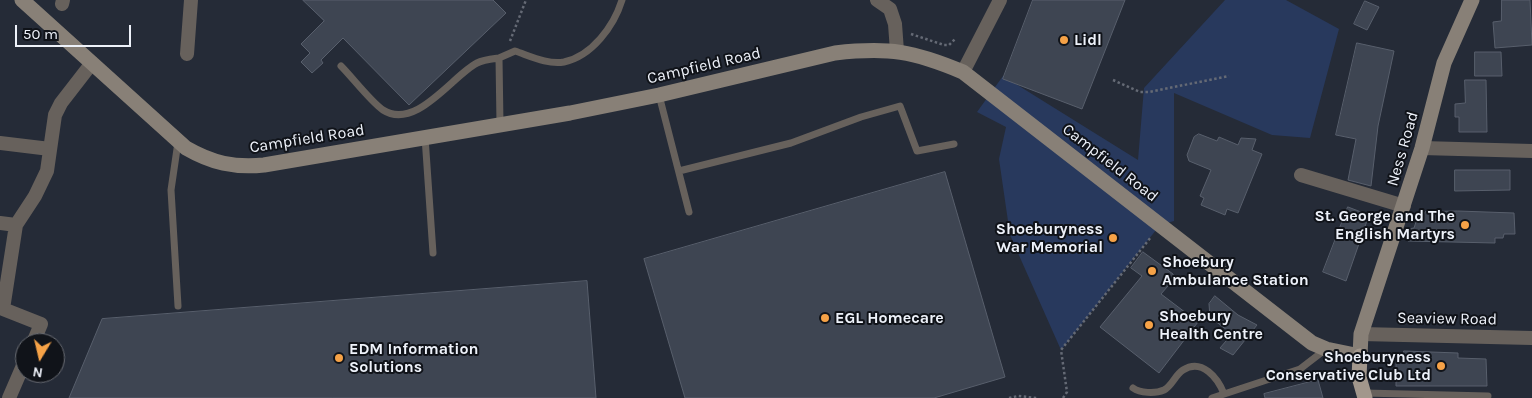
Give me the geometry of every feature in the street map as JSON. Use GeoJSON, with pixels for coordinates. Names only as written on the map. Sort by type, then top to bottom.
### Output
{"type":"FeatureCollection","features":[{"type":"Feature","properties":{"kind":"main road","name":"Ness Road"},"geometry":{"type":"LineString","coordinates":[[1360,356],[1359,377],[1364,396]]}},
{"type":"Feature","properties":{"kind":"street","name":"Campfield Road"},"geometry":{"type":"LineString","coordinates":[[22,0],[178,141],[208,160],[244,167],[500,125],[659,95],[835,53],[864,50],[898,51],[925,56],[963,72],[1312,343],[1326,349],[1360,356]]}},
{"type":"Feature","properties":{"kind":"street"},"geometry":{"type":"LineString","coordinates":[[187,54],[191,0]]}},
{"type":"Feature","properties":{"kind":"street"},"geometry":{"type":"LineString","coordinates":[[877,0],[890,10],[895,24],[898,51]]}},
{"type":"Feature","properties":{"kind":"street"},"geometry":{"type":"LineString","coordinates":[[963,72],[1000,0]]}},
{"type":"Feature","properties":{"kind":"street","name":"Ness Road"},"geometry":{"type":"LineString","coordinates":[[1360,356],[1361,334],[1422,148],[1444,63],[1472,0]]}},
{"type":"Feature","properties":{"kind":"street"},"geometry":{"type":"LineString","coordinates":[[37,333],[41,324],[2,309],[16,225],[42,183],[55,115],[61,103],[92,63]]}},
{"type":"Feature","properties":{"kind":"street"},"geometry":{"type":"LineString","coordinates":[[0,143],[50,149]]}},
{"type":"Feature","properties":{"kind":"street"},"geometry":{"type":"LineString","coordinates":[[1422,148],[1532,151]]}},
{"type":"Feature","properties":{"kind":"street"},"geometry":{"type":"LineString","coordinates":[[1301,175],[1404,206]]}},
{"type":"Feature","properties":{"kind":"street"},"geometry":{"type":"LineString","coordinates":[[0,223],[16,225]]}},
{"type":"Feature","properties":{"kind":"street","name":"Seaview Road"},"geometry":{"type":"LineString","coordinates":[[1361,334],[1532,338]]}},
{"type":"Feature","properties":{"kind":"street"},"geometry":{"type":"LineString","coordinates":[[9,398],[15,383]]}},
{"type":"Feature","properties":{"kind":"lane"},"geometry":{"type":"LineString","coordinates":[[341,66],[383,110],[393,114],[412,112],[426,105],[477,63],[515,51],[544,61],[563,62],[580,56],[598,40],[616,18],[622,0]]}},
{"type":"Feature","properties":{"kind":"lane"},"geometry":{"type":"LineString","coordinates":[[500,125],[502,56]]}},
{"type":"Feature","properties":{"kind":"lane"},"geometry":{"type":"LineString","coordinates":[[659,95],[689,212]]}},
{"type":"Feature","properties":{"kind":"lane"},"geometry":{"type":"LineString","coordinates":[[679,171],[791,143],[861,117],[900,106],[917,151],[954,144]]}},
{"type":"Feature","properties":{"kind":"lane"},"geometry":{"type":"LineString","coordinates":[[426,137],[434,253]]}},
{"type":"Feature","properties":{"kind":"lane"},"geometry":{"type":"LineString","coordinates":[[178,141],[172,190],[178,306]]}},
{"type":"Feature","properties":{"kind":"lane"},"geometry":{"type":"LineString","coordinates":[[1212,398],[1300,369],[1326,349]]}},
{"type":"Feature","properties":{"kind":"lane"},"geometry":{"type":"LineString","coordinates":[[1133,388],[1152,392],[1164,390],[1184,370],[1193,366],[1214,375],[1219,380],[1224,394]]}},
{"type":"Feature","properties":{"kind":"lane"},"geometry":{"type":"LineString","coordinates":[[1364,396],[1488,396]]}},
{"type":"Feature","properties":{"kind":"path"},"geometry":{"type":"LineString","coordinates":[[502,56],[526,0]]}},
{"type":"Feature","properties":{"kind":"path"},"geometry":{"type":"LineString","coordinates":[[908,32],[944,45],[955,39]]}},
{"type":"Feature","properties":{"kind":"path"},"geometry":{"type":"LineString","coordinates":[[1112,80],[1140,92],[1149,92],[1229,76]]}},
{"type":"Feature","properties":{"kind":"path"},"geometry":{"type":"LineString","coordinates":[[1063,398],[1067,392],[1061,350],[1160,225]]}},
{"type":"Feature","properties":{"kind":"path"},"geometry":{"type":"LineString","coordinates":[[1009,398],[1018,396],[1037,398]]}},
{"type":"Feature","properties":{"kind":"shaded area"},"geometry":{"type":"Polygon","coordinates":[[[1225,0],[1286,0],[1339,29],[1310,138],[1272,135],[1174,93],[1174,221],[1160,225],[1061,350],[1010,235],[999,159],[1006,127],[977,112],[1003,76],[1138,160],[1144,88],[1225,0]]]}},
{"type":"Feature","properties":{"kind":"building"},"geometry":{"type":"Polygon","coordinates":[[[303,0],[493,0],[506,13],[409,105],[343,38],[321,60],[323,63],[312,73],[301,62],[310,53],[301,44],[324,21],[303,0]]]}},
{"type":"Feature","properties":{"kind":"building","name":"Lidl"},"geometry":{"type":"Polygon","coordinates":[[[1033,0],[1125,0],[1082,109],[1003,79],[1033,0]]]}},
{"type":"Feature","properties":{"kind":"building"},"geometry":{"type":"Polygon","coordinates":[[[1502,0],[1530,0],[1532,45],[1495,48],[1493,22],[1501,21],[1502,0]]]}},
{"type":"Feature","properties":{"kind":"building"},"geometry":{"type":"Polygon","coordinates":[[[1365,1],[1379,7],[1367,30],[1354,24],[1365,1]]]}},
{"type":"Feature","properties":{"kind":"building"},"geometry":{"type":"Polygon","coordinates":[[[1357,43],[1394,51],[1378,126],[1371,186],[1348,180],[1356,139],[1336,135],[1357,43]]]}},
{"type":"Feature","properties":{"kind":"building"},"geometry":{"type":"Polygon","coordinates":[[[1475,52],[1501,52],[1502,76],[1475,76],[1475,52]]]}},
{"type":"Feature","properties":{"kind":"building"},"geometry":{"type":"Polygon","coordinates":[[[1465,80],[1486,80],[1487,132],[1459,132],[1459,117],[1455,117],[1455,104],[1465,103],[1465,80]]]}},
{"type":"Feature","properties":{"kind":"building"},"geometry":{"type":"Polygon","coordinates":[[[1199,134],[1217,141],[1219,137],[1238,145],[1241,138],[1256,139],[1252,150],[1262,154],[1238,213],[1227,209],[1225,215],[1201,205],[1204,198],[1200,196],[1211,170],[1189,161],[1187,155],[1194,137],[1199,134]]]}},
{"type":"Feature","properties":{"kind":"building"},"geometry":{"type":"Polygon","coordinates":[[[1455,170],[1510,170],[1510,190],[1455,191],[1455,170]]]}},
{"type":"Feature","properties":{"kind":"building","name":"EGL Homecare"},"geometry":{"type":"Polygon","coordinates":[[[945,172],[1005,377],[934,398],[685,398],[644,259],[945,172]]]}},
{"type":"Feature","properties":{"kind":"building"},"geometry":{"type":"Polygon","coordinates":[[[1348,207],[1369,215],[1346,281],[1323,272],[1348,207]]]}},
{"type":"Feature","properties":{"kind":"building","name":"St. George and The English Martyrs"},"geometry":{"type":"Polygon","coordinates":[[[1425,212],[1514,213],[1515,234],[1504,234],[1503,238],[1495,238],[1495,243],[1408,241],[1408,229],[1414,228],[1416,222],[1419,222],[1425,212]]]}},
{"type":"Feature","properties":{"kind":"building","name":"Shoebury Health Centre"},"geometry":{"type":"Polygon","coordinates":[[[1143,252],[1173,274],[1174,279],[1161,294],[1198,322],[1159,373],[1100,327],[1142,276],[1131,268],[1143,252]]]}},
{"type":"Feature","properties":{"kind":"building","name":"EDM Information Solutions"},"geometry":{"type":"Polygon","coordinates":[[[587,281],[596,398],[69,398],[102,319],[587,281]]]}},
{"type":"Feature","properties":{"kind":"building"},"geometry":{"type":"Polygon","coordinates":[[[1215,296],[1238,315],[1257,325],[1233,355],[1220,348],[1232,334],[1210,317],[1209,304],[1215,296]]]}},
{"type":"Feature","properties":{"kind":"building","name":"Shoeburyness Conservative Club Ltd"},"geometry":{"type":"Polygon","coordinates":[[[1404,351],[1458,353],[1458,358],[1486,359],[1487,386],[1396,386],[1396,354],[1403,354],[1404,351]]]}},
{"type":"Feature","properties":{"kind":"building"},"geometry":{"type":"Polygon","coordinates":[[[1318,380],[1323,398],[1265,398],[1264,394],[1318,380]]]}},
{"type":"Feature","properties":{"kind":"place","name":"Lidl"},"geometry":{"type":"Point","coordinates":[1064,40]}},
{"type":"Feature","properties":{"kind":"place","name":"St. George and The English Martyrs"},"geometry":{"type":"Point","coordinates":[1465,225]}},
{"type":"Feature","properties":{"kind":"place","name":"Shoeburyness War Memorial"},"geometry":{"type":"Point","coordinates":[1113,238]}},
{"type":"Feature","properties":{"kind":"place","name":"Shoebury Ambulance Station"},"geometry":{"type":"Point","coordinates":[1152,271]}},
{"type":"Feature","properties":{"kind":"place","name":"EGL Homecare"},"geometry":{"type":"Point","coordinates":[825,318]}},
{"type":"Feature","properties":{"kind":"place","name":"Shoebury Health Centre"},"geometry":{"type":"Point","coordinates":[1149,325]}},
{"type":"Feature","properties":{"kind":"place","name":"EDM Information Solutions"},"geometry":{"type":"Point","coordinates":[339,358]}},
{"type":"Feature","properties":{"kind":"place","name":"Shoeburyness Conservative Club Ltd"},"geometry":{"type":"Point","coordinates":[1441,366]}}]}
